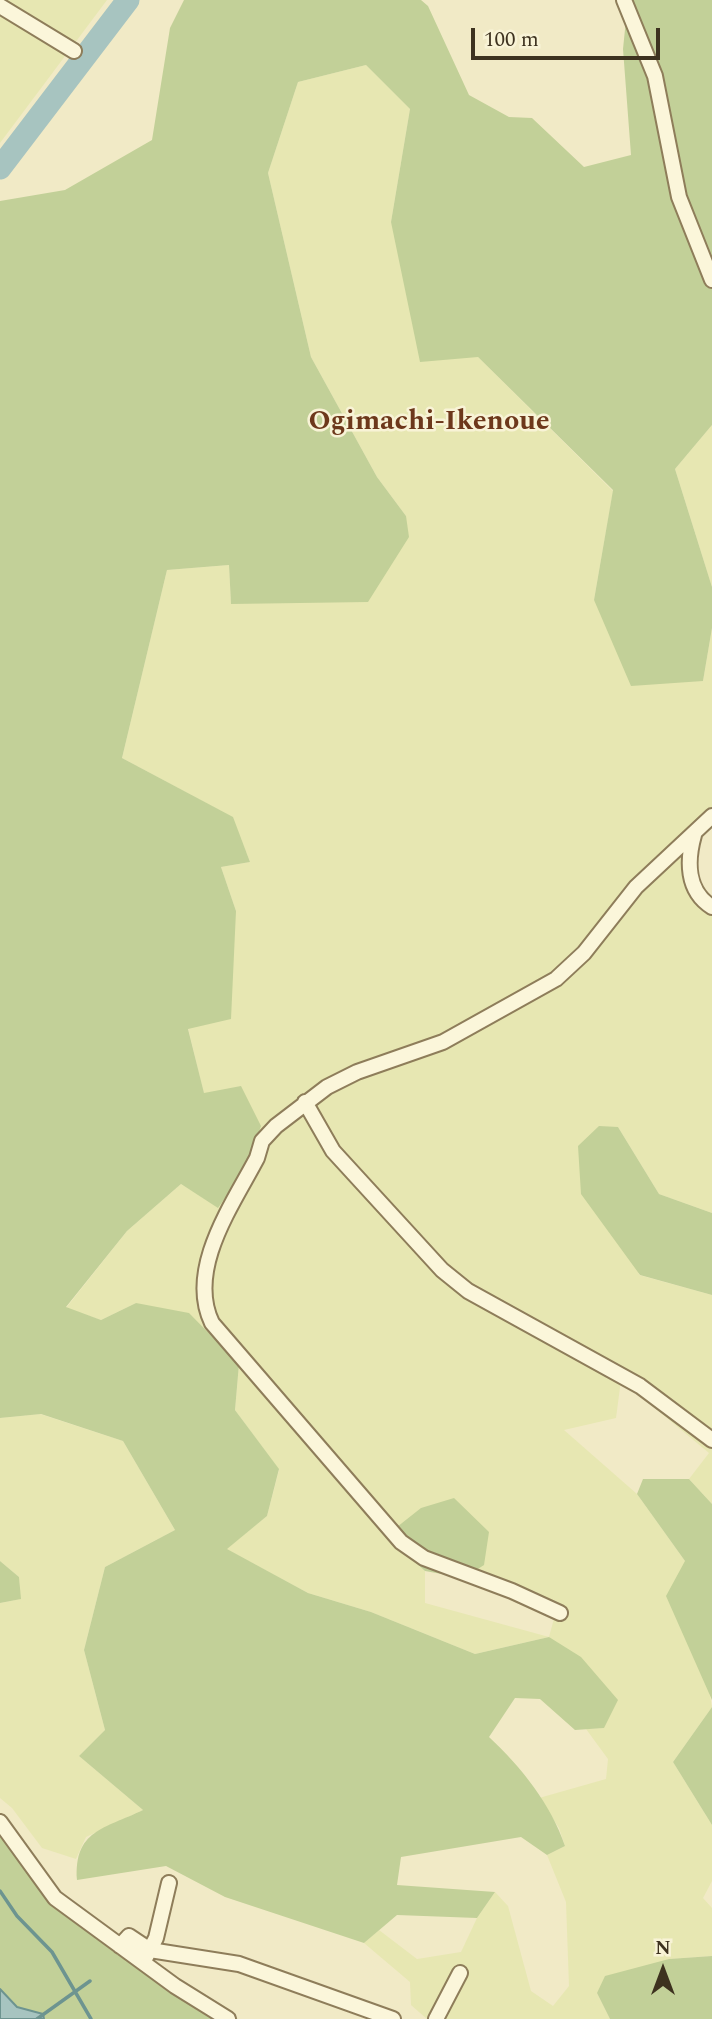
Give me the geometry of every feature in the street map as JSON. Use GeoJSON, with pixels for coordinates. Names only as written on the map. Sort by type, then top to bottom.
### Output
{"type":"FeatureCollection","features":[{"type":"Feature","properties":{"kind":"street"},"geometry":{"type":"LineString","coordinates":[[624,0],[655,76],[679,197],[712,280]]}},
{"type":"Feature","properties":{"kind":"street"},"geometry":{"type":"LineString","coordinates":[[0,6],[74,51]]}},
{"type":"Feature","properties":{"kind":"street"},"geometry":{"type":"LineString","coordinates":[[560,1613],[513,1591],[424,1558],[401,1542],[212,1323],[206,1308],[207,1271],[218,1232],[257,1157],[262,1141],[305,1102],[357,1072],[443,1042],[556,979],[584,953],[636,887],[712,816]]}},
{"type":"Feature","properties":{"kind":"street"},"geometry":{"type":"LineString","coordinates":[[694,835],[688,858],[690,871],[699,896],[712,907]]}},
{"type":"Feature","properties":{"kind":"street"},"geometry":{"type":"LineString","coordinates":[[305,1102],[333,1151],[442,1270],[468,1291],[640,1386],[712,1440]]}},
{"type":"Feature","properties":{"kind":"street"},"geometry":{"type":"LineString","coordinates":[[0,1822],[55,1898],[120,1946],[147,1956],[239,1964],[393,2019]]}},
{"type":"Feature","properties":{"kind":"street"},"geometry":{"type":"LineString","coordinates":[[147,1956],[169,1882]]}},
{"type":"Feature","properties":{"kind":"street"},"geometry":{"type":"LineString","coordinates":[[147,1956],[228,2019]]}},
{"type":"Feature","properties":{"kind":"street"},"geometry":{"type":"LineString","coordinates":[[436,2019],[460,1973]]}},
{"type":"Feature","properties":{"kind":"green space"},"geometry":{"type":"Polygon","coordinates":[[[0,0],[107,0],[0,143],[0,0]]]}},
{"type":"Feature","properties":{"kind":"green space"},"geometry":{"type":"Polygon","coordinates":[[[184,0],[421,0],[428,6],[469,95],[509,117],[532,118],[584,167],[631,155],[623,49],[628,0],[712,0],[712,425],[675,469],[712,587],[712,628],[703,681],[631,686],[594,600],[613,490],[478,357],[420,362],[391,222],[410,109],[366,65],[298,82],[268,173],[311,357],[377,477],[406,516],[409,537],[368,602],[231,604],[229,565],[167,570],[122,758],[233,817],[250,862],[221,867],[236,911],[231,1019],[188,1029],[204,1093],[241,1086],[261,1126],[248,1165],[218,1208],[181,1184],[127,1231],[66,1307],[101,1320],[136,1303],[189,1313],[239,1364],[235,1410],[279,1469],[267,1516],[227,1549],[308,1593],[371,1612],[475,1654],[549,1637],[581,1657],[618,1700],[604,1728],[575,1730],[540,1699],[515,1698],[489,1737],[534,1787],[552,1815],[565,1846],[547,1855],[521,1837],[401,1857],[397,1885],[495,1892],[477,1918],[397,1915],[364,1943],[225,1897],[166,1866],[77,1880],[77,1863],[86,1841],[104,1827],[143,1810],[79,1756],[105,1730],[84,1650],[105,1567],[175,1530],[123,1441],[41,1414],[0,1418],[0,201],[65,190],[152,140],[170,28],[184,0]]]}},
{"type":"Feature","properties":{"kind":"green space"},"geometry":{"type":"Polygon","coordinates":[[[366,65],[410,109],[391,222],[478,357],[613,491],[594,600],[703,681],[712,628],[712,822],[703,830],[694,858],[698,881],[712,900],[712,1213],[659,1194],[618,1127],[639,1275],[712,1295],[712,1504],[689,1479],[709,1453],[621,1380],[616,1418],[564,1430],[637,1494],[685,1561],[712,1707],[673,1762],[712,1825],[712,1881],[703,1898],[712,1908],[712,1956],[669,1959],[597,1993],[610,2019],[427,2019],[411,2005],[410,1982],[364,1943],[379,1930],[417,1959],[461,1952],[477,1918],[495,1892],[508,1906],[531,1991],[553,2006],[569,1986],[566,1902],[547,1855],[565,1846],[559,1828],[539,1798],[606,1779],[608,1759],[586,1729],[604,1728],[549,1637],[475,1654],[371,1612],[308,1593],[226,1549],[267,1516],[279,1470],[235,1410],[239,1364],[136,1303],[101,1320],[66,1308],[127,1231],[181,1184],[218,1207],[204,1094],[188,1028],[236,911],[221,867],[250,862],[232,817],[122,758],[167,570],[229,565],[231,603],[406,516],[377,477],[311,357],[268,173],[298,82],[366,65]],[[396,1545],[425,1571],[425,1603],[549,1637],[555,1615],[396,1545]]]}},
{"type":"Feature","properties":{"kind":"green space"},"geometry":{"type":"Polygon","coordinates":[[[712,425],[712,587],[675,469],[712,425]]]}},
{"type":"Feature","properties":{"kind":"green space"},"geometry":{"type":"Polygon","coordinates":[[[599,1126],[618,1127],[659,1194],[712,1213],[712,1295],[640,1275],[581,1194],[578,1146],[599,1126]]]}},
{"type":"Feature","properties":{"kind":"green space"},"geometry":{"type":"Polygon","coordinates":[[[40,1414],[123,1441],[175,1530],[105,1567],[84,1650],[105,1730],[79,1756],[143,1810],[86,1837],[76,1859],[42,1848],[12,1808],[0,1798],[0,1603],[20,1599],[19,1577],[0,1561],[0,1418],[40,1414]]]}},
{"type":"Feature","properties":{"kind":"green space"},"geometry":{"type":"Polygon","coordinates":[[[643,1479],[689,1479],[712,1504],[712,1700],[666,1596],[685,1561],[637,1494],[643,1479]]]}},
{"type":"Feature","properties":{"kind":"green space"},"geometry":{"type":"Polygon","coordinates":[[[454,1498],[489,1532],[484,1565],[464,1578],[425,1571],[396,1545],[397,1527],[421,1508],[454,1498]]]}},
{"type":"Feature","properties":{"kind":"green space"},"geometry":{"type":"Polygon","coordinates":[[[0,1561],[19,1577],[21,1599],[0,1603],[0,1561]]]}},
{"type":"Feature","properties":{"kind":"green space"},"geometry":{"type":"Polygon","coordinates":[[[712,1707],[712,1825],[673,1762],[712,1707]]]}},
{"type":"Feature","properties":{"kind":"green space"},"geometry":{"type":"Polygon","coordinates":[[[0,1829],[47,1901],[189,2000],[187,1992],[238,2019],[44,2019],[43,2014],[17,2007],[0,1989],[0,1829]]]}},
{"type":"Feature","properties":{"kind":"green space"},"geometry":{"type":"Polygon","coordinates":[[[712,1956],[712,2019],[610,2019],[597,1993],[605,1976],[669,1959],[712,1956]]]}},
{"type":"Feature","properties":{"kind":"water"},"geometry":{"type":"Polygon","coordinates":[[[0,1989],[17,2007],[43,2014],[44,2019],[0,2019],[0,1989]]]}},
{"type":"Feature","properties":{"kind":"waterway"},"geometry":{"type":"LineString","coordinates":[[0,168],[128,0]]}},
{"type":"Feature","properties":{"kind":"waterway"},"geometry":{"type":"LineString","coordinates":[[0,1891],[17,1916],[52,1952],[91,2019]]}},
{"type":"Feature","properties":{"kind":"waterway"},"geometry":{"type":"LineString","coordinates":[[37,2019],[90,1981]]}},
{"type":"Feature","properties":{"kind":"district","name":"Ogimachi-Ikenoue"},"geometry":{"type":"Point","coordinates":[429,424]}}]}
